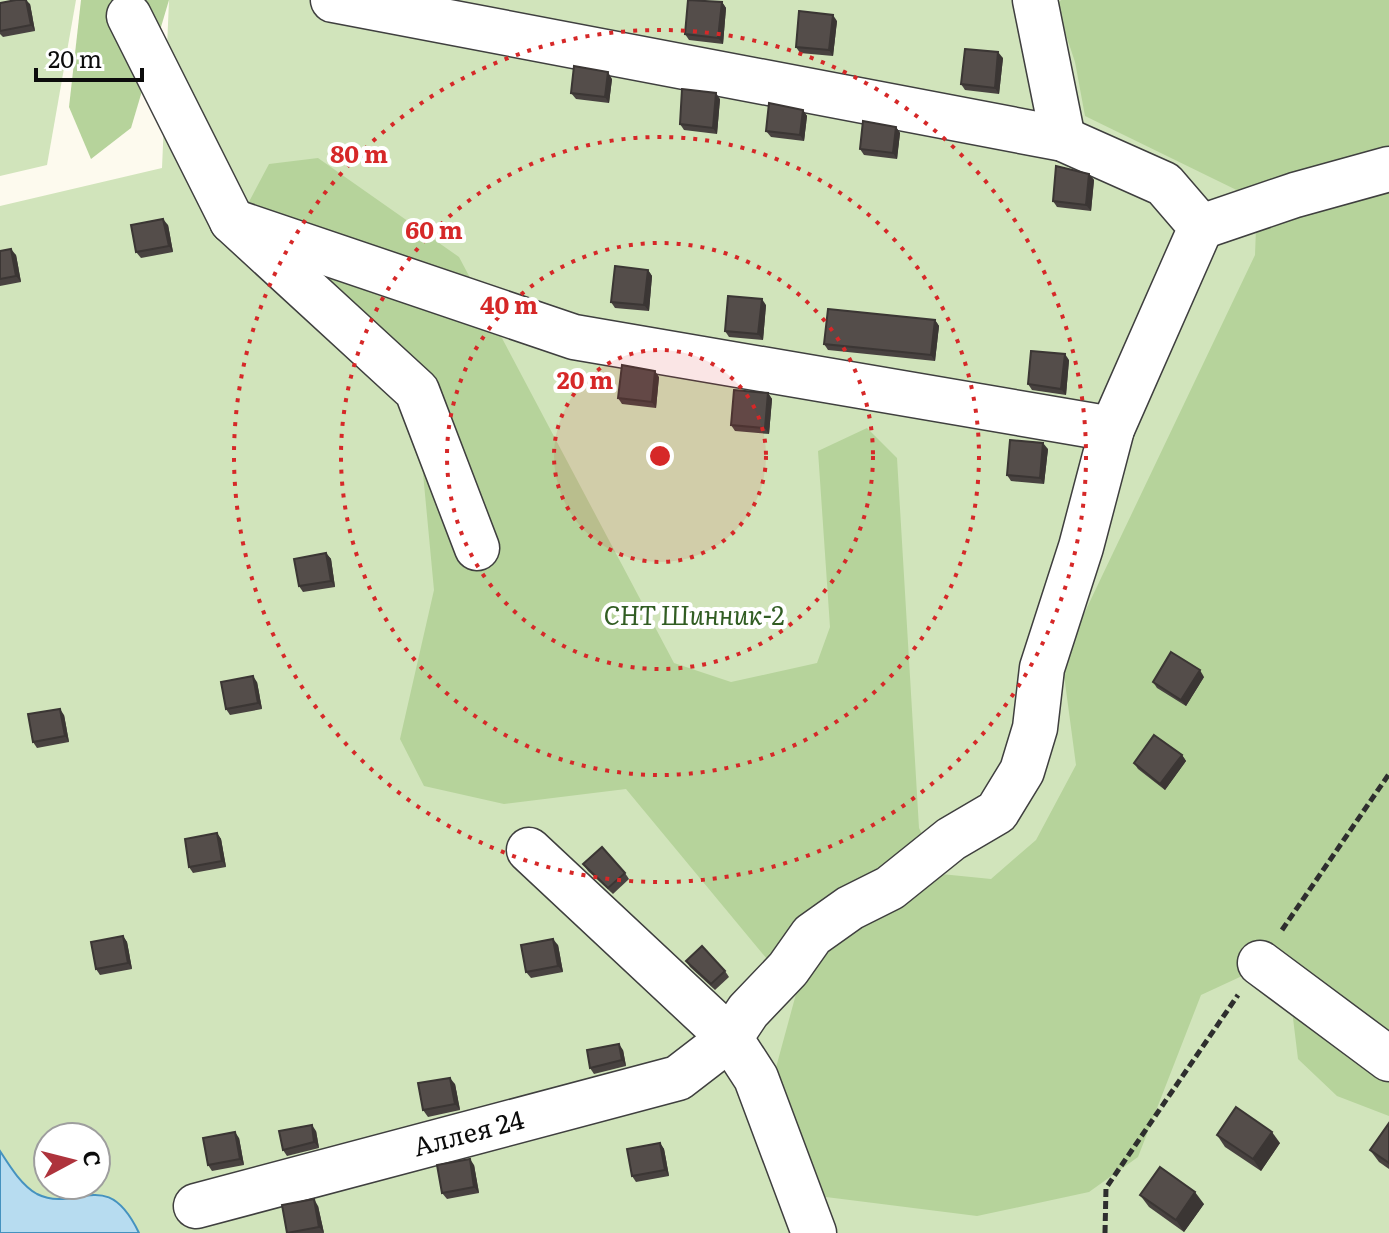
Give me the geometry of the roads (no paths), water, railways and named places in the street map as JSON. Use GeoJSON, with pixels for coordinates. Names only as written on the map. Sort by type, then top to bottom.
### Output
{"type":"FeatureCollection","features":[{"type":"Feature","properties":{"kind":"lane"},"geometry":{"type":"LineString","coordinates":[[333,0],[1063,139],[1164,184],[1201,227],[1295,195],[1389,169]]}},
{"type":"Feature","properties":{"kind":"lane"},"geometry":{"type":"LineString","coordinates":[[1035,0],[1063,139]]}},
{"type":"Feature","properties":{"kind":"lane"},"geometry":{"type":"LineString","coordinates":[[129,16],[232,221],[417,391],[477,548]]}},
{"type":"Feature","properties":{"kind":"lane"},"geometry":{"type":"LineString","coordinates":[[232,221],[574,337],[1112,429]]}},
{"type":"Feature","properties":{"kind":"lane","name":"Аллея 24"},"geometry":{"type":"LineString","coordinates":[[196,1206],[678,1078],[730,1038],[748,1011],[788,969],[812,935],[850,908],[890,888],[951,839],[997,812],[1022,771],[1035,728],[1042,668],[1081,547],[1112,429],[1201,227]]}},
{"type":"Feature","properties":{"kind":"lane"},"geometry":{"type":"LineString","coordinates":[[529,850],[730,1038],[756,1078],[814,1233]]}},
{"type":"Feature","properties":{"kind":"lane"},"geometry":{"type":"LineString","coordinates":[[1260,963],[1389,1059]]}},
{"type":"Feature","properties":{"kind":"water"},"geometry":{"type":"Polygon","coordinates":[[[0,1151],[32,1191],[32,1201],[112,1200],[127,1212],[139,1233],[0,1233],[0,1151]]]}},
{"type":"Feature","properties":{"kind":"park label","name":"СНТ Шинник-2"},"geometry":{"type":"Point","coordinates":[694,616]}}]}
